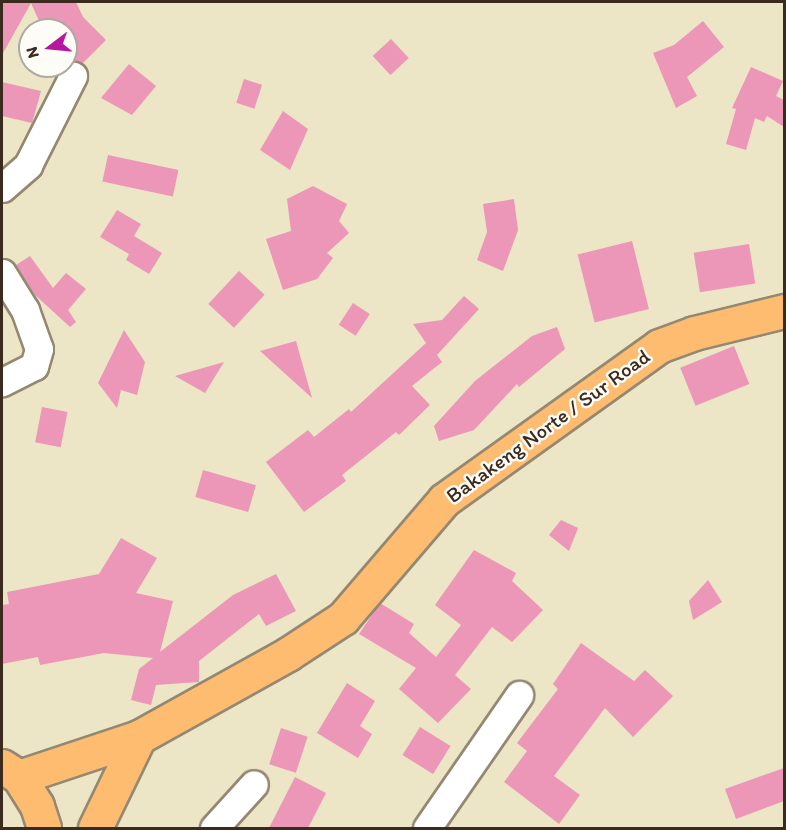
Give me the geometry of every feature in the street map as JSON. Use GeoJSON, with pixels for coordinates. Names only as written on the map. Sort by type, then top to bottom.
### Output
{"type":"FeatureCollection","features":[{"type":"Feature","properties":{"kind":"main road","name":"Bakakeng Norte / Sur Road"},"geometry":{"type":"LineString","coordinates":[[10,771],[139,737],[288,654],[343,618],[444,500],[659,346],[694,333],[784,311]]}},
{"type":"Feature","properties":{"kind":"main road"},"geometry":{"type":"LineString","coordinates":[[95,828],[139,737]]}},
{"type":"Feature","properties":{"kind":"main road"},"geometry":{"type":"LineString","coordinates":[[10,771],[37,806],[44,828]]}},
{"type":"Feature","properties":{"kind":"street"},"geometry":{"type":"LineString","coordinates":[[2,188],[28,165],[72,78]]}},
{"type":"Feature","properties":{"kind":"street"},"geometry":{"type":"LineString","coordinates":[[2,273],[25,310],[39,349],[34,366],[2,382]]}},
{"type":"Feature","properties":{"kind":"street"},"geometry":{"type":"LineString","coordinates":[[427,828],[519,695]]}},
{"type":"Feature","properties":{"kind":"street"},"geometry":{"type":"LineString","coordinates":[[214,828],[254,784]]}},
{"type":"Feature","properties":{"kind":"building"},"geometry":{"type":"Polygon","coordinates":[[[2,2],[76,2],[83,17],[106,40],[82,64],[78,63],[78,18],[38,18],[31,3],[23,18],[18,18],[18,26],[2,55],[2,2]]]}},
{"type":"Feature","properties":{"kind":"building"},"geometry":{"type":"Polygon","coordinates":[[[703,21],[724,47],[687,77],[697,96],[676,108],[653,53],[674,45],[703,21]]]}},
{"type":"Feature","properties":{"kind":"building"},"geometry":{"type":"Polygon","coordinates":[[[391,39],[409,58],[390,75],[373,56],[391,39]]]}},
{"type":"Feature","properties":{"kind":"building"},"geometry":{"type":"Polygon","coordinates":[[[129,64],[156,86],[132,115],[101,98],[129,64]]]}},
{"type":"Feature","properties":{"kind":"building"},"geometry":{"type":"Polygon","coordinates":[[[751,67],[783,81],[776,96],[784,100],[784,127],[767,116],[764,122],[755,118],[746,150],[726,144],[736,109],[732,108],[751,67]]]}},
{"type":"Feature","properties":{"kind":"building"},"geometry":{"type":"Polygon","coordinates":[[[244,79],[262,85],[254,109],[236,103],[244,79]]]}},
{"type":"Feature","properties":{"kind":"building"},"geometry":{"type":"Polygon","coordinates":[[[2,82],[41,91],[32,123],[2,116],[2,82]]]}},
{"type":"Feature","properties":{"kind":"building"},"geometry":{"type":"Polygon","coordinates":[[[283,111],[308,129],[290,170],[260,150],[283,111]]]}},
{"type":"Feature","properties":{"kind":"building"},"geometry":{"type":"Polygon","coordinates":[[[108,155],[178,170],[173,196],[102,181],[108,155]]]}},
{"type":"Feature","properties":{"kind":"building"},"geometry":{"type":"Polygon","coordinates":[[[313,186],[347,204],[339,221],[349,233],[327,253],[333,258],[317,279],[283,290],[266,239],[291,231],[287,199],[313,186]]]}},
{"type":"Feature","properties":{"kind":"building"},"geometry":{"type":"Polygon","coordinates":[[[514,199],[518,230],[503,271],[477,260],[487,232],[483,204],[514,199]]]}},
{"type":"Feature","properties":{"kind":"building"},"geometry":{"type":"Polygon","coordinates":[[[117,210],[141,224],[134,236],[162,253],[149,274],[126,260],[129,254],[100,237],[117,210]]]}},
{"type":"Feature","properties":{"kind":"building"},"geometry":{"type":"Polygon","coordinates":[[[632,241],[649,309],[595,322],[578,255],[632,241]]]}},
{"type":"Feature","properties":{"kind":"building"},"geometry":{"type":"Polygon","coordinates":[[[749,244],[755,284],[700,292],[694,253],[749,244]]]}},
{"type":"Feature","properties":{"kind":"building"},"geometry":{"type":"Polygon","coordinates":[[[30,256],[53,288],[66,273],[86,289],[68,310],[76,322],[70,327],[35,295],[16,265],[30,256]]]}},
{"type":"Feature","properties":{"kind":"building"},"geometry":{"type":"Polygon","coordinates":[[[239,271],[265,295],[234,328],[208,304],[239,271]]]}},
{"type":"Feature","properties":{"kind":"building"},"geometry":{"type":"Polygon","coordinates":[[[464,296],[479,309],[437,355],[442,362],[412,386],[430,405],[399,435],[396,432],[342,475],[346,481],[304,512],[266,462],[308,430],[314,437],[349,409],[351,412],[426,343],[413,324],[442,320],[464,296]]]}},
{"type":"Feature","properties":{"kind":"building"},"geometry":{"type":"Polygon","coordinates":[[[353,303],[370,314],[356,336],[339,325],[353,303]]]}},
{"type":"Feature","properties":{"kind":"building"},"geometry":{"type":"Polygon","coordinates":[[[557,327],[565,349],[519,387],[517,384],[474,430],[439,441],[434,426],[475,381],[532,336],[557,327]]]}},
{"type":"Feature","properties":{"kind":"building"},"geometry":{"type":"Polygon","coordinates":[[[124,330],[145,362],[137,395],[121,390],[117,408],[98,383],[124,330]]]}},
{"type":"Feature","properties":{"kind":"building"},"geometry":{"type":"Polygon","coordinates":[[[296,341],[312,398],[260,351],[296,341]]]}},
{"type":"Feature","properties":{"kind":"building"},"geometry":{"type":"Polygon","coordinates":[[[734,346],[749,384],[696,406],[680,368],[734,346]]]}},
{"type":"Feature","properties":{"kind":"building"},"geometry":{"type":"Polygon","coordinates":[[[224,362],[205,393],[175,376],[224,362]]]}},
{"type":"Feature","properties":{"kind":"building"},"geometry":{"type":"Polygon","coordinates":[[[42,407],[68,412],[61,447],[35,442],[42,407]]]}},
{"type":"Feature","properties":{"kind":"building"},"geometry":{"type":"Polygon","coordinates":[[[203,470],[256,485],[248,512],[195,497],[203,470]]]}},
{"type":"Feature","properties":{"kind":"building"},"geometry":{"type":"Polygon","coordinates":[[[561,520],[578,528],[569,551],[549,535],[561,520]]]}},
{"type":"Feature","properties":{"kind":"building"},"geometry":{"type":"Polygon","coordinates":[[[121,538],[157,558],[136,593],[173,601],[160,652],[233,595],[276,574],[296,611],[266,626],[259,614],[199,661],[199,682],[156,685],[151,705],[131,700],[139,669],[153,658],[104,653],[40,665],[38,657],[2,664],[2,605],[9,604],[7,592],[99,574],[121,538]]]}},
{"type":"Feature","properties":{"kind":"building"},"geometry":{"type":"Polygon","coordinates":[[[474,550],[516,573],[512,581],[543,610],[512,642],[492,627],[455,675],[471,689],[438,723],[399,689],[416,668],[359,634],[380,603],[414,624],[409,633],[436,657],[461,625],[435,605],[474,550]]]}},
{"type":"Feature","properties":{"kind":"building"},"geometry":{"type":"Polygon","coordinates":[[[708,580],[722,602],[693,620],[689,601],[708,580]]]}},
{"type":"Feature","properties":{"kind":"building"},"geometry":{"type":"Polygon","coordinates":[[[581,643],[634,681],[645,670],[673,696],[633,737],[605,708],[554,776],[580,795],[559,824],[504,782],[527,751],[517,743],[558,689],[553,684],[581,643]]]}},
{"type":"Feature","properties":{"kind":"building"},"geometry":{"type":"Polygon","coordinates":[[[347,683],[375,701],[360,726],[372,734],[358,758],[317,733],[347,683]]]}},
{"type":"Feature","properties":{"kind":"building"},"geometry":{"type":"Polygon","coordinates":[[[420,727],[451,746],[433,774],[403,755],[420,727]]]}},
{"type":"Feature","properties":{"kind":"building"},"geometry":{"type":"Polygon","coordinates":[[[281,728],[308,737],[296,773],[269,764],[281,728]]]}},
{"type":"Feature","properties":{"kind":"building"},"geometry":{"type":"Polygon","coordinates":[[[784,768],[784,801],[736,819],[725,789],[784,768]]]}},
{"type":"Feature","properties":{"kind":"building"},"geometry":{"type":"Polygon","coordinates":[[[295,777],[326,793],[308,828],[269,828],[295,777]]]}}]}
